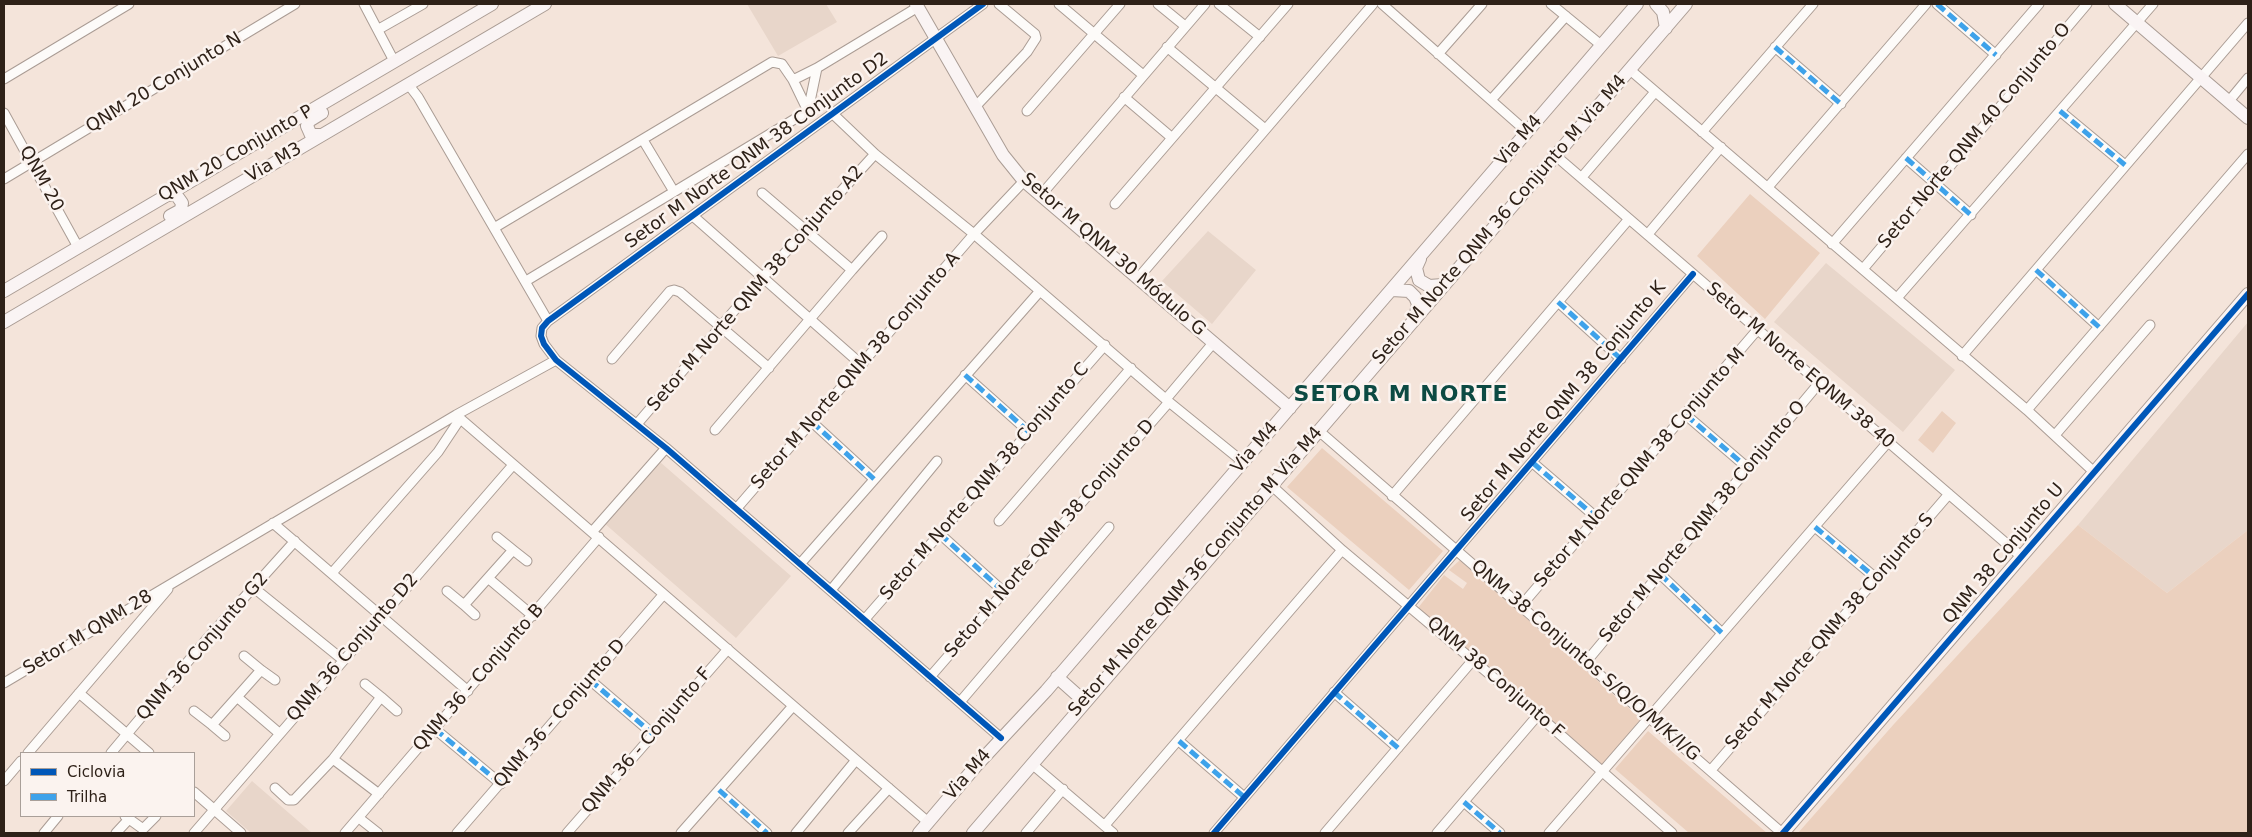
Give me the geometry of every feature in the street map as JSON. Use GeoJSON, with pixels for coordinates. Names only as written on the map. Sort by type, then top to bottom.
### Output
{"type":"FeatureCollection","features":[{"type":"Feature","properties":{"kind":"main road","name":"QNM 20 Conjunto P"},"geometry":{"type":"LineString","coordinates":[[66,254],[492,4]]}},
{"type":"Feature","properties":{"kind":"main road","name":"Via M4"},"geometry":{"type":"LineString","coordinates":[[919,833],[1001,738],[1057,677],[1421,257],[1637,4]]}},
{"type":"Feature","properties":{"kind":"main road"},"geometry":{"type":"LineString","coordinates":[[1656,4],[1663,12],[1666,28]]}},
{"type":"Feature","properties":{"kind":"main road","name":"Setor M Norte QNM 36 Conjunto M Via M4"},"geometry":{"type":"LineString","coordinates":[[973,833],[1686,4]]}},
{"type":"Feature","properties":{"kind":"main road"},"geometry":{"type":"LineString","coordinates":[[2115,4],[2248,118]]}},
{"type":"Feature","properties":{"kind":"main road","name":"Via M3"},"geometry":{"type":"LineString","coordinates":[[4,322],[540,6]]}},
{"type":"Feature","properties":{"kind":"main road","name":"Setor M QNM 30 Módulo G"},"geometry":{"type":"LineString","coordinates":[[917,6],[1003,155],[1024,181],[1139,277],[1290,408]]}},
{"type":"Feature","properties":{"kind":"main road"},"geometry":{"type":"LineString","coordinates":[[320,135],[308,132],[307,126],[310,121],[349,96],[376,72]]}},
{"type":"Feature","properties":{"kind":"main road"},"geometry":{"type":"LineString","coordinates":[[118,254],[140,234],[180,210],[181,199],[176,195],[168,194]]}},
{"type":"Feature","properties":{"kind":"main road"},"geometry":{"type":"LineString","coordinates":[[4,291],[66,254]]}},
{"type":"Feature","properties":{"kind":"main road"},"geometry":{"type":"LineString","coordinates":[[4,300],[40,278],[66,254]]}},
{"type":"Feature","properties":{"kind":"main road"},"geometry":{"type":"LineString","coordinates":[[1421,257],[1416,268],[1420,280],[1429,286],[1443,285]]}},
{"type":"Feature","properties":{"kind":"main road"},"geometry":{"type":"LineString","coordinates":[[1392,290],[1409,291],[1415,297],[1418,304],[1414,320]]}},
{"type":"Feature","properties":{"kind":"main road","name":"QNM 38 Conjunto U"},"geometry":{"type":"LineString","coordinates":[[1782,833],[2248,294]]}},
{"type":"Feature","properties":{"kind":"main road"},"geometry":{"type":"LineString","coordinates":[[1057,677],[1085,702]]}},
{"type":"Feature","properties":{"kind":"street"},"geometry":{"type":"LineString","coordinates":[[4,79],[129,4]]}},
{"type":"Feature","properties":{"kind":"street","name":"QNM 20 Conjunto N"},"geometry":{"type":"LineString","coordinates":[[4,179],[295,4]]}},
{"type":"Feature","properties":{"kind":"street"},"geometry":{"type":"LineString","coordinates":[[364,4],[379,29],[394,61]]}},
{"type":"Feature","properties":{"kind":"street"},"geometry":{"type":"LineString","coordinates":[[379,29],[424,4]]}},
{"type":"Feature","properties":{"kind":"street","name":"Setor M Norte QNM 38 Conjunto D2"},"geometry":{"type":"LineString","coordinates":[[548,321],[983,4]]}},
{"type":"Feature","properties":{"kind":"street"},"geometry":{"type":"LineString","coordinates":[[976,106],[1036,42],[1035,34],[999,4]]}},
{"type":"Feature","properties":{"kind":"street"},"geometry":{"type":"LineString","coordinates":[[1059,4],[1143,74]]}},
{"type":"Feature","properties":{"kind":"street"},"geometry":{"type":"LineString","coordinates":[[1027,111],[1120,4]]}},
{"type":"Feature","properties":{"kind":"street"},"geometry":{"type":"LineString","coordinates":[[1158,4],[1185,26]]}},
{"type":"Feature","properties":{"kind":"street"},"geometry":{"type":"LineString","coordinates":[[1041,195],[1205,4]]}},
{"type":"Feature","properties":{"kind":"street"},"geometry":{"type":"LineString","coordinates":[[1219,4],[1260,37]]}},
{"type":"Feature","properties":{"kind":"street"},"geometry":{"type":"LineString","coordinates":[[1116,204],[1171,137],[1288,4]]}},
{"type":"Feature","properties":{"kind":"street"},"geometry":{"type":"LineString","coordinates":[[1139,277],[1373,4]]}},
{"type":"Feature","properties":{"kind":"street"},"geometry":{"type":"LineString","coordinates":[[1382,4],[1527,132]]}},
{"type":"Feature","properties":{"kind":"street"},"geometry":{"type":"LineString","coordinates":[[1438,54],[1482,4]]}},
{"type":"Feature","properties":{"kind":"street"},"geometry":{"type":"LineString","coordinates":[[1551,4],[1602,45]]}},
{"type":"Feature","properties":{"kind":"street"},"geometry":{"type":"LineString","coordinates":[[1702,132],[1813,4]]}},
{"type":"Feature","properties":{"kind":"street"},"geometry":{"type":"LineString","coordinates":[[1768,187],[1926,4]]}},
{"type":"Feature","properties":{"kind":"street"},"geometry":{"type":"LineString","coordinates":[[1937,4],[1996,55]]}},
{"type":"Feature","properties":{"kind":"street"},"geometry":{"type":"LineString","coordinates":[[1832,244],[2038,4]]}},
{"type":"Feature","properties":{"kind":"street","name":"Setor Norte QNM 40 Conjunto O"},"geometry":{"type":"LineString","coordinates":[[1863,269],[2087,4]]}},
{"type":"Feature","properties":{"kind":"street"},"geometry":{"type":"LineString","coordinates":[[1898,298],[2153,4]]}},
{"type":"Feature","properties":{"kind":"street"},"geometry":{"type":"LineString","coordinates":[[793,80],[817,68],[917,6]]}},
{"type":"Feature","properties":{"kind":"street"},"geometry":{"type":"LineString","coordinates":[[1491,100],[1566,16]]}},
{"type":"Feature","properties":{"kind":"street"},"geometry":{"type":"LineString","coordinates":[[1962,356],[2248,23]]}},
{"type":"Feature","properties":{"kind":"street"},"geometry":{"type":"LineString","coordinates":[[1167,46],[1216,86],[1265,130]]}},
{"type":"Feature","properties":{"kind":"street"},"geometry":{"type":"LineString","coordinates":[[1775,47],[1841,104]]}},
{"type":"Feature","properties":{"kind":"street"},"geometry":{"type":"LineString","coordinates":[[494,228],[772,62],[782,64],[793,80],[808,110]]}},
{"type":"Feature","properties":{"kind":"street"},"geometry":{"type":"LineString","coordinates":[[526,281],[673,190],[808,110],[817,68]]}},
{"type":"Feature","properties":{"kind":"street"},"geometry":{"type":"LineString","coordinates":[[1629,70],[1898,298],[1962,356],[2027,410],[2094,472]]}},
{"type":"Feature","properties":{"kind":"street"},"geometry":{"type":"LineString","coordinates":[[2229,101],[2248,78]]}},
{"type":"Feature","properties":{"kind":"street"},"geometry":{"type":"LineString","coordinates":[[408,84],[418,97],[548,321],[542,328],[541,336],[544,344],[556,360],[637,424],[737,508],[1001,738]]}},
{"type":"Feature","properties":{"kind":"street"},"geometry":{"type":"LineString","coordinates":[[1582,178],[1655,92]]}},
{"type":"Feature","properties":{"kind":"street"},"geometry":{"type":"LineString","coordinates":[[1124,97],[1171,137]]}},
{"type":"Feature","properties":{"kind":"street"},"geometry":{"type":"LineString","coordinates":[[2060,111],[2125,164]]}},
{"type":"Feature","properties":{"kind":"street","name":"QNM 20"},"geometry":{"type":"LineString","coordinates":[[4,113],[78,247]]}},
{"type":"Feature","properties":{"kind":"street"},"geometry":{"type":"LineString","coordinates":[[833,114],[875,154],[974,234],[1243,462]]}},
{"type":"Feature","properties":{"kind":"street"},"geometry":{"type":"LineString","coordinates":[[643,140],[673,190]]}},
{"type":"Feature","properties":{"kind":"street"},"geometry":{"type":"LineString","coordinates":[[1648,234],[1721,147]]}},
{"type":"Feature","properties":{"kind":"street","name":"Setor M Norte QNM 38 Conjunto A2"},"geometry":{"type":"LineString","coordinates":[[637,424],[763,277],[875,154]]}},
{"type":"Feature","properties":{"kind":"street"},"geometry":{"type":"LineString","coordinates":[[2027,410],[2248,154]]}},
{"type":"Feature","properties":{"kind":"street","name":"Setor M Norte EQNM 38 40"},"geometry":{"type":"LineString","coordinates":[[1556,156],[2022,557]]}},
{"type":"Feature","properties":{"kind":"street"},"geometry":{"type":"LineString","coordinates":[[1906,158],[1971,215]]}},
{"type":"Feature","properties":{"kind":"street","name":"Setor M Norte QNM 38 Conjunto A"},"geometry":{"type":"LineString","coordinates":[[737,508],[974,234],[1024,181]]}},
{"type":"Feature","properties":{"kind":"street"},"geometry":{"type":"LineString","coordinates":[[762,193],[852,270]]}},
{"type":"Feature","properties":{"kind":"street"},"geometry":{"type":"LineString","coordinates":[[693,216],[862,365]]}},
{"type":"Feature","properties":{"kind":"street"},"geometry":{"type":"LineString","coordinates":[[1392,496],[1628,219]]}},
{"type":"Feature","properties":{"kind":"street"},"geometry":{"type":"LineString","coordinates":[[716,430],[882,236]]}},
{"type":"Feature","properties":{"kind":"street"},"geometry":{"type":"LineString","coordinates":[[2036,270],[2098,327]]}},
{"type":"Feature","properties":{"kind":"street","name":"Setor M Norte QNM 38 Conjunto K"},"geometry":{"type":"LineString","coordinates":[[1214,833],[1694,274]]}},
{"type":"Feature","properties":{"kind":"street"},"geometry":{"type":"LineString","coordinates":[[612,359],[670,291],[680,292],[769,368]]}},
{"type":"Feature","properties":{"kind":"street"},"geometry":{"type":"LineString","coordinates":[[800,564],[1040,291]]}},
{"type":"Feature","properties":{"kind":"street"},"geometry":{"type":"LineString","coordinates":[[1558,302],[1620,359]]}},
{"type":"Feature","properties":{"kind":"street"},"geometry":{"type":"LineString","coordinates":[[2055,436],[2150,325]]}},
{"type":"Feature","properties":{"kind":"street","name":"Setor M Norte QNM 38 Conjunto M"},"geometry":{"type":"LineString","coordinates":[[1521,606],[1758,329]]}},
{"type":"Feature","properties":{"kind":"street","name":"Setor M Norte QNM 38 Conjunto D"},"geometry":{"type":"LineString","coordinates":[[930,677],[1168,400],[1214,342]]}},
{"type":"Feature","properties":{"kind":"street","name":"Setor M Norte QNM 38 Conjunto C"},"geometry":{"type":"LineString","coordinates":[[865,619],[1105,346]]}},
{"type":"Feature","properties":{"kind":"street","name":"Setor M QNM 28"},"geometry":{"type":"LineString","coordinates":[[4,683],[273,523],[556,360]]}},
{"type":"Feature","properties":{"kind":"street"},"geometry":{"type":"LineString","coordinates":[[998,521],[1130,368]]}},
{"type":"Feature","properties":{"kind":"street"},"geometry":{"type":"LineString","coordinates":[[965,375],[1030,432]]}},
{"type":"Feature","properties":{"kind":"street","name":"Setor M Norte QNM 38 Conjunto O"},"geometry":{"type":"LineString","coordinates":[[1586,662],[1820,382]]}},
{"type":"Feature","properties":{"kind":"street"},"geometry":{"type":"LineString","coordinates":[[1686,415],[1749,469]]}},
{"type":"Feature","properties":{"kind":"street"},"geometry":{"type":"LineString","coordinates":[[332,573],[438,452],[458,417],[928,822]]}},
{"type":"Feature","properties":{"kind":"street"},"geometry":{"type":"LineString","coordinates":[[812,422],[874,479]]}},
{"type":"Feature","properties":{"kind":"street","name":"QNM 38 Conjuntos S/Q/O/M/K/I/G"},"geometry":{"type":"LineString","coordinates":[[1318,431],[1782,833]]}},
{"type":"Feature","properties":{"kind":"street"},"geometry":{"type":"LineString","coordinates":[[1549,833],[1888,442]]}},
{"type":"Feature","properties":{"kind":"street","name":"QNM 36 - Conjunto B"},"geometry":{"type":"LineString","coordinates":[[345,833],[533,616],[666,448]]}},
{"type":"Feature","properties":{"kind":"street"},"geometry":{"type":"LineString","coordinates":[[831,590],[937,461]]}},
{"type":"Feature","properties":{"kind":"street"},"geometry":{"type":"LineString","coordinates":[[1533,463],[1597,518]]}},
{"type":"Feature","properties":{"kind":"street","name":"QNM 36 Conjunto D2"},"geometry":{"type":"LineString","coordinates":[[194,833],[513,464]]}},
{"type":"Feature","properties":{"kind":"street","name":"QNM 38 Conjunto F"},"geometry":{"type":"LineString","coordinates":[[1271,485],[1342,550],[1409,604],[1602,770],[1666,831]]}},
{"type":"Feature","properties":{"kind":"street","name":"Setor M Norte QNM 38 Conjunto S"},"geometry":{"type":"LineString","coordinates":[[1711,770],[1949,494]]}},
{"type":"Feature","properties":{"kind":"street"},"geometry":{"type":"LineString","coordinates":[[273,523],[468,691]]}},
{"type":"Feature","properties":{"kind":"street"},"geometry":{"type":"LineString","coordinates":[[960,702],[1109,527]]}},
{"type":"Feature","properties":{"kind":"street"},"geometry":{"type":"LineString","coordinates":[[1814,527],[1877,579]]}},
{"type":"Feature","properties":{"kind":"street"},"geometry":{"type":"LineString","coordinates":[[940,534],[1004,592]]}},
{"type":"Feature","properties":{"kind":"street"},"geometry":{"type":"LineString","coordinates":[[497,537],[527,561]]}},
{"type":"Feature","properties":{"kind":"street","name":"QNM 36 Conjunto G2"},"geometry":{"type":"LineString","coordinates":[[112,752],[206,640],[295,541]]}},
{"type":"Feature","properties":{"kind":"street"},"geometry":{"type":"LineString","coordinates":[[464,605],[513,550]]}},
{"type":"Feature","properties":{"kind":"street"},"geometry":{"type":"LineString","coordinates":[[1105,825],[1342,550]]}},
{"type":"Feature","properties":{"kind":"street"},"geometry":{"type":"LineString","coordinates":[[1660,574],[1722,633]]}},
{"type":"Feature","properties":{"kind":"street"},"geometry":{"type":"LineString","coordinates":[[488,578],[533,616]]}},
{"type":"Feature","properties":{"kind":"street"},"geometry":{"type":"LineString","coordinates":[[29,752],[173,583]]}},
{"type":"Feature","properties":{"kind":"street"},"geometry":{"type":"LineString","coordinates":[[254,588],[343,660]]}},
{"type":"Feature","properties":{"kind":"street"},"geometry":{"type":"LineString","coordinates":[[447,591],[475,614]]}},
{"type":"Feature","properties":{"kind":"street","name":"QNM 36 - Conjunto D"},"geometry":{"type":"LineString","coordinates":[[457,833],[663,594]]}},
{"type":"Feature","properties":{"kind":"street","name":"QNM 36 - Conjunto F"},"geometry":{"type":"LineString","coordinates":[[567,833],[728,648]]}},
{"type":"Feature","properties":{"kind":"street"},"geometry":{"type":"LineString","coordinates":[[244,656],[275,680]]}},
{"type":"Feature","properties":{"kind":"street"},"geometry":{"type":"LineString","coordinates":[[1325,833],[1473,660]]}},
{"type":"Feature","properties":{"kind":"street"},"geometry":{"type":"LineString","coordinates":[[212,725],[261,670]]}},
{"type":"Feature","properties":{"kind":"street"},"geometry":{"type":"LineString","coordinates":[[590,680],[653,734]]}},
{"type":"Feature","properties":{"kind":"street"},"geometry":{"type":"LineString","coordinates":[[364,684],[397,712]]}},
{"type":"Feature","properties":{"kind":"street"},"geometry":{"type":"LineString","coordinates":[[1334,692],[1398,748]]}},
{"type":"Feature","properties":{"kind":"street"},"geometry":{"type":"LineString","coordinates":[[79,693],[148,752]]}},
{"type":"Feature","properties":{"kind":"street"},"geometry":{"type":"LineString","coordinates":[[237,697],[279,733]]}},
{"type":"Feature","properties":{"kind":"street"},"geometry":{"type":"LineString","coordinates":[[276,788],[288,800],[294,800],[333,759],[381,697]]}},
{"type":"Feature","properties":{"kind":"street"},"geometry":{"type":"LineString","coordinates":[[681,833],[793,706]]}},
{"type":"Feature","properties":{"kind":"street"},"geometry":{"type":"LineString","coordinates":[[194,712],[226,736]]}},
{"type":"Feature","properties":{"kind":"street"},"geometry":{"type":"LineString","coordinates":[[1438,833],[1538,715]]}},
{"type":"Feature","properties":{"kind":"street"},"geometry":{"type":"LineString","coordinates":[[435,729],[501,784]]}},
{"type":"Feature","properties":{"kind":"street"},"geometry":{"type":"LineString","coordinates":[[1179,740],[1244,797]]}},
{"type":"Feature","properties":{"kind":"street"},"geometry":{"type":"LineString","coordinates":[[333,759],[379,794]]}},
{"type":"Feature","properties":{"kind":"street"},"geometry":{"type":"LineString","coordinates":[[796,833],[856,760]]}},
{"type":"Feature","properties":{"kind":"street"},"geometry":{"type":"LineString","coordinates":[[4,781],[20,762]]}},
{"type":"Feature","properties":{"kind":"street"},"geometry":{"type":"LineString","coordinates":[[1032,764],[1114,833]]}},
{"type":"Feature","properties":{"kind":"street"},"geometry":{"type":"LineString","coordinates":[[848,833],[889,788]]}},
{"type":"Feature","properties":{"kind":"street"},"geometry":{"type":"LineString","coordinates":[[1026,833],[1063,789]]}},
{"type":"Feature","properties":{"kind":"street"},"geometry":{"type":"LineString","coordinates":[[719,790],[766,833]]}},
{"type":"Feature","properties":{"kind":"street"},"geometry":{"type":"LineString","coordinates":[[195,793],[241,833]]}},
{"type":"Feature","properties":{"kind":"street"},"geometry":{"type":"LineString","coordinates":[[1464,802],[1500,833]]}},
{"type":"Feature","properties":{"kind":"street"},"geometry":{"type":"LineString","coordinates":[[44,833],[57,817]]}},
{"type":"Feature","properties":{"kind":"street"},"geometry":{"type":"LineString","coordinates":[[116,833],[127,817],[144,829],[155,817]]}},
{"type":"Feature","properties":{"kind":"street"},"geometry":{"type":"LineString","coordinates":[[359,818],[378,833]]}},
{"type":"Feature","properties":{"kind":"shaded area"},"geometry":{"type":"Polygon","coordinates":[[[747,4],[826,4],[837,22],[778,56],[747,4]]]}},
{"type":"Feature","properties":{"kind":"shaded area"},"geometry":{"type":"Polygon","coordinates":[[[1750,194],[1820,253],[1765,319],[1697,256],[1750,194]]]}},
{"type":"Feature","properties":{"kind":"shaded area"},"geometry":{"type":"Polygon","coordinates":[[[1208,231],[1256,270],[1212,324],[1162,281],[1208,231]]]}},
{"type":"Feature","properties":{"kind":"shaded area"},"geometry":{"type":"Polygon","coordinates":[[[1826,263],[1955,370],[1903,432],[1774,322],[1826,263]]]}},
{"type":"Feature","properties":{"kind":"shaded area"},"geometry":{"type":"Polygon","coordinates":[[[2248,322],[2248,530],[2167,593],[2078,525],[2248,322]]]}},
{"type":"Feature","properties":{"kind":"shaded area"},"geometry":{"type":"Polygon","coordinates":[[[1942,411],[1956,423],[1933,453],[1918,440],[1942,411]]]}},
{"type":"Feature","properties":{"kind":"shaded area"},"geometry":{"type":"Polygon","coordinates":[[[1322,448],[1443,551],[1409,590],[1287,487],[1322,448]]]}},
{"type":"Feature","properties":{"kind":"shaded area"},"geometry":{"type":"Polygon","coordinates":[[[660,462],[791,576],[736,638],[604,523],[660,462]]]}},
{"type":"Feature","properties":{"kind":"shaded area"},"geometry":{"type":"Polygon","coordinates":[[[2078,525],[2167,593],[2248,530],[2248,833],[1798,833],[1894,724],[2078,525]]]}},
{"type":"Feature","properties":{"kind":"shaded area"},"geometry":{"type":"Polygon","coordinates":[[[1460,560],[1641,719],[1602,765],[1418,608],[1444,575],[1463,589],[1467,583],[1449,570],[1460,560]]]}},
{"type":"Feature","properties":{"kind":"shaded area"},"geometry":{"type":"Polygon","coordinates":[[[1648,731],[1767,833],[1689,833],[1615,769],[1648,731]]]}},
{"type":"Feature","properties":{"kind":"shaded area"},"geometry":{"type":"Polygon","coordinates":[[[252,781],[312,833],[251,833],[226,811],[252,781]]]}},
{"type":"Feature","properties":{"kind":"marked path"},"geometry":{"type":"LineString","coordinates":[[1937,4],[1996,55]]}},
{"type":"Feature","properties":{"kind":"marked path"},"geometry":{"type":"LineString","coordinates":[[1775,47],[1841,104]]}},
{"type":"Feature","properties":{"kind":"marked path"},"geometry":{"type":"LineString","coordinates":[[2060,111],[2125,165]]}},
{"type":"Feature","properties":{"kind":"marked path"},"geometry":{"type":"LineString","coordinates":[[1906,158],[1971,215]]}},
{"type":"Feature","properties":{"kind":"marked path"},"geometry":{"type":"LineString","coordinates":[[2036,270],[2099,327]]}},
{"type":"Feature","properties":{"kind":"marked path"},"geometry":{"type":"LineString","coordinates":[[1558,302],[1621,359]]}},
{"type":"Feature","properties":{"kind":"marked path"},"geometry":{"type":"LineString","coordinates":[[965,375],[1029,432]]}},
{"type":"Feature","properties":{"kind":"marked path"},"geometry":{"type":"LineString","coordinates":[[1686,415],[1749,469]]}},
{"type":"Feature","properties":{"kind":"marked path"},"geometry":{"type":"LineString","coordinates":[[812,422],[874,479]]}},
{"type":"Feature","properties":{"kind":"marked path"},"geometry":{"type":"LineString","coordinates":[[1533,463],[1597,518]]}},
{"type":"Feature","properties":{"kind":"marked path"},"geometry":{"type":"LineString","coordinates":[[1815,527],[1877,579]]}},
{"type":"Feature","properties":{"kind":"marked path"},"geometry":{"type":"LineString","coordinates":[[940,534],[1004,592]]}},
{"type":"Feature","properties":{"kind":"marked path"},"geometry":{"type":"LineString","coordinates":[[1660,574],[1722,633]]}},
{"type":"Feature","properties":{"kind":"marked path"},"geometry":{"type":"LineString","coordinates":[[590,680],[653,734]]}},
{"type":"Feature","properties":{"kind":"marked path"},"geometry":{"type":"LineString","coordinates":[[1334,692],[1398,748]]}},
{"type":"Feature","properties":{"kind":"marked path"},"geometry":{"type":"LineString","coordinates":[[435,729],[501,784]]}},
{"type":"Feature","properties":{"kind":"marked path"},"geometry":{"type":"LineString","coordinates":[[1179,741],[1244,797]]}},
{"type":"Feature","properties":{"kind":"marked path"},"geometry":{"type":"LineString","coordinates":[[719,790],[767,833]]}},
{"type":"Feature","properties":{"kind":"marked path"},"geometry":{"type":"LineString","coordinates":[[1464,802],[1500,833]]}},
{"type":"Feature","properties":{"kind":"cycle path"},"geometry":{"type":"LineString","coordinates":[[983,4],[548,321],[542,328],[541,336],[544,344],[556,360],[666,448],[1001,738]]}},
{"type":"Feature","properties":{"kind":"cycle path"},"geometry":{"type":"LineString","coordinates":[[1214,833],[1693,274]]}},
{"type":"Feature","properties":{"kind":"cycle path"},"geometry":{"type":"LineString","coordinates":[[1783,833],[2248,294]]}},
{"type":"Feature","properties":{"kind":"district","name":"SETOR M NORTE"},"geometry":{"type":"Point","coordinates":[1401,395]}}]}
